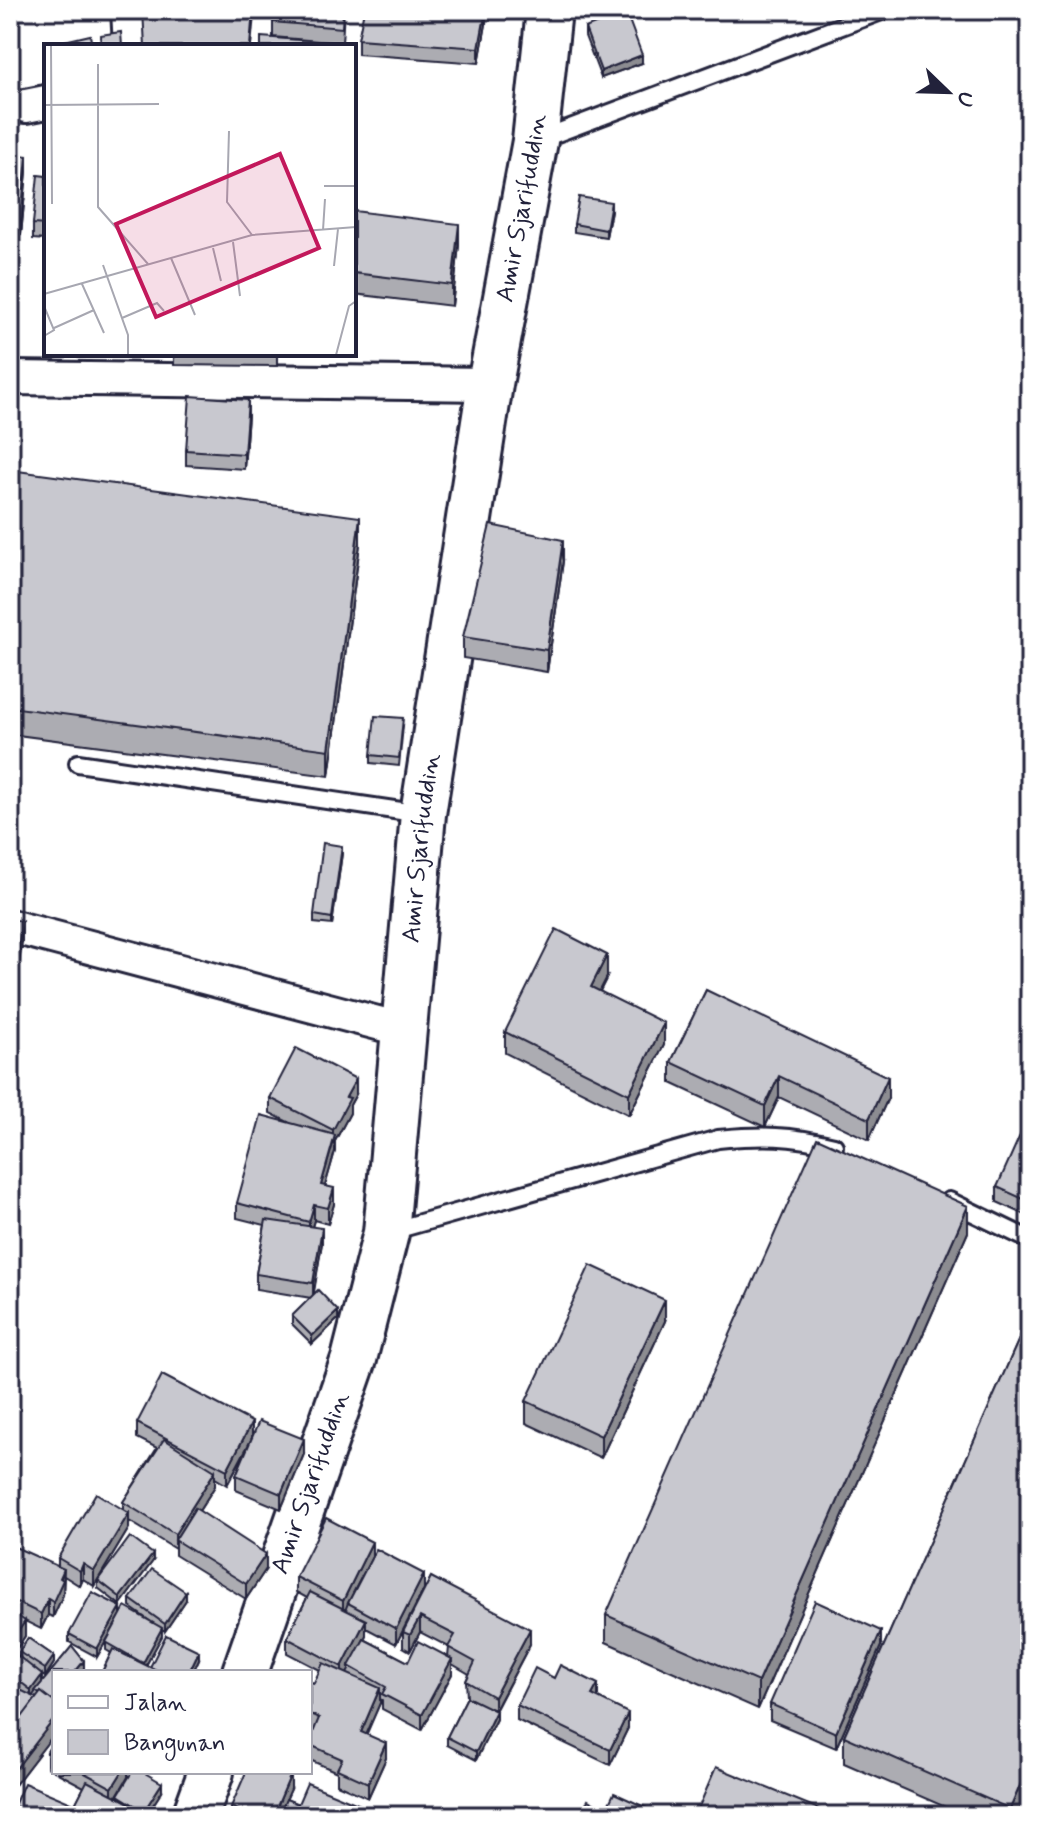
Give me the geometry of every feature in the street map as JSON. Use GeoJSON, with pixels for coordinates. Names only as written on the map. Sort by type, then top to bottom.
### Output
{"type":"FeatureCollection","features":[{"type":"Feature","properties":{"kind":"main road","name":"Amir Sjarifuddin"},"geometry":{"type":"LineString","coordinates":[[246,1670],[354,1359],[386,1233],[423,814],[490,384],[535,141],[549,10]]}},
{"type":"Feature","properties":{"kind":"main road"},"geometry":{"type":"LineString","coordinates":[[195,1816],[210,1774]]}},
{"type":"Feature","properties":{"kind":"street"},"geometry":{"type":"LineString","coordinates":[[128,10],[130,44]]}},
{"type":"Feature","properties":{"kind":"street"},"geometry":{"type":"LineString","coordinates":[[10,378],[490,384]]}},
{"type":"Feature","properties":{"kind":"street"},"geometry":{"type":"LineString","coordinates":[[10,926],[404,1030]]}},
{"type":"Feature","properties":{"kind":"lane"},"geometry":{"type":"LineString","coordinates":[[535,141],[884,10]]}},
{"type":"Feature","properties":{"kind":"lane"},"geometry":{"type":"LineString","coordinates":[[78,763],[423,814]]}},
{"type":"Feature","properties":{"kind":"lane"},"geometry":{"type":"LineString","coordinates":[[386,1233],[718,1139],[763,1134],[797,1137],[835,1146],[849,1153]]}},
{"type":"Feature","properties":{"kind":"lane"},"geometry":{"type":"LineString","coordinates":[[932,1193],[1030,1240]]}},
{"type":"Feature","properties":{"kind":"building"},"geometry":{"type":"Polygon","coordinates":[[[143,10],[253,10],[250,44],[145,44],[143,10]]]}},
{"type":"Feature","properties":{"kind":"building"},"geometry":{"type":"Polygon","coordinates":[[[274,10],[343,10],[342,28],[273,22],[274,10]]]}},
{"type":"Feature","properties":{"kind":"building"},"geometry":{"type":"Polygon","coordinates":[[[364,10],[486,10],[479,48],[358,39],[364,10]]]}},
{"type":"Feature","properties":{"kind":"building"},"geometry":{"type":"Polygon","coordinates":[[[626,12],[642,55],[601,71],[585,28],[626,12]]]}},
{"type":"Feature","properties":{"kind":"building"},"geometry":{"type":"Polygon","coordinates":[[[121,32],[122,44],[101,44],[100,35],[121,32]]]}},
{"type":"Feature","properties":{"kind":"building"},"geometry":{"type":"Polygon","coordinates":[[[90,35],[92,44],[51,44],[90,35]]]}},
{"type":"Feature","properties":{"kind":"building"},"geometry":{"type":"Polygon","coordinates":[[[261,37],[325,42],[324,44],[261,44],[261,37]]]}},
{"type":"Feature","properties":{"kind":"building"},"geometry":{"type":"Polygon","coordinates":[[[10,63],[13,101],[10,102],[10,63]]]}},
{"type":"Feature","properties":{"kind":"building"},"geometry":{"type":"Polygon","coordinates":[[[10,154],[27,156],[21,220],[10,219],[10,154]]]}},
{"type":"Feature","properties":{"kind":"building"},"geometry":{"type":"Polygon","coordinates":[[[38,175],[44,176],[44,225],[33,224],[38,175]]]}},
{"type":"Feature","properties":{"kind":"building"},"geometry":{"type":"Polygon","coordinates":[[[579,197],[611,202],[606,230],[574,224],[579,197]]]}},
{"type":"Feature","properties":{"kind":"building"},"geometry":{"type":"Polygon","coordinates":[[[356,211],[459,224],[452,285],[356,273],[356,211]]]}},
{"type":"Feature","properties":{"kind":"building"},"geometry":{"type":"Polygon","coordinates":[[[190,396],[248,400],[244,454],[186,450],[190,396]]]}},
{"type":"Feature","properties":{"kind":"building"},"geometry":{"type":"Polygon","coordinates":[[[10,470],[360,517],[329,750],[10,707],[10,470]]]}},
{"type":"Feature","properties":{"kind":"building"},"geometry":{"type":"Polygon","coordinates":[[[490,525],[563,540],[547,650],[463,637],[490,525]]]}},
{"type":"Feature","properties":{"kind":"building"},"geometry":{"type":"Polygon","coordinates":[[[375,716],[403,718],[399,758],[371,755],[375,716]]]}},
{"type":"Feature","properties":{"kind":"building"},"geometry":{"type":"Polygon","coordinates":[[[323,843],[342,846],[332,918],[314,915],[323,843]]]}},
{"type":"Feature","properties":{"kind":"building"},"geometry":{"type":"Polygon","coordinates":[[[10,919],[22,921],[10,1010],[10,919]]]}},
{"type":"Feature","properties":{"kind":"building"},"geometry":{"type":"Polygon","coordinates":[[[556,929],[607,955],[591,987],[664,1023],[629,1094],[505,1032],[556,929]]]}},
{"type":"Feature","properties":{"kind":"building"},"geometry":{"type":"Polygon","coordinates":[[[706,990],[888,1077],[869,1119],[779,1076],[765,1106],[671,1062],[706,990]]]}},
{"type":"Feature","properties":{"kind":"building"},"geometry":{"type":"Polygon","coordinates":[[[296,1048],[356,1079],[333,1130],[270,1098],[296,1048]]]}},
{"type":"Feature","properties":{"kind":"building"},"geometry":{"type":"Polygon","coordinates":[[[261,1115],[335,1135],[321,1185],[334,1188],[328,1208],[314,1205],[309,1222],[237,1203],[261,1115]]]}},
{"type":"Feature","properties":{"kind":"building"},"geometry":{"type":"Polygon","coordinates":[[[1021,1133],[1030,1137],[1030,1202],[997,1187],[1021,1133]]]}},
{"type":"Feature","properties":{"kind":"building"},"geometry":{"type":"Polygon","coordinates":[[[817,1138],[968,1206],[758,1682],[606,1615],[817,1138]]]}},
{"type":"Feature","properties":{"kind":"building"},"geometry":{"type":"Polygon","coordinates":[[[266,1220],[322,1228],[313,1283],[256,1274],[266,1220]]]}},
{"type":"Feature","properties":{"kind":"building"},"geometry":{"type":"Polygon","coordinates":[[[590,1265],[665,1300],[601,1436],[526,1401],[590,1265]]]}},
{"type":"Feature","properties":{"kind":"building"},"geometry":{"type":"Polygon","coordinates":[[[318,1290],[338,1311],[312,1336],[292,1316],[318,1290]]]}},
{"type":"Feature","properties":{"kind":"building"},"geometry":{"type":"Polygon","coordinates":[[[1030,1314],[1030,1762],[1010,1809],[844,1736],[1030,1314]]]}},
{"type":"Feature","properties":{"kind":"building"},"geometry":{"type":"Polygon","coordinates":[[[162,1375],[252,1422],[227,1470],[137,1423],[162,1375]]]}},
{"type":"Feature","properties":{"kind":"building"},"geometry":{"type":"Polygon","coordinates":[[[259,1421],[304,1439],[281,1494],[236,1475],[259,1421]]]}},
{"type":"Feature","properties":{"kind":"building"},"geometry":{"type":"Polygon","coordinates":[[[164,1439],[215,1471],[175,1534],[123,1502],[164,1439]]]}},
{"type":"Feature","properties":{"kind":"building"},"geometry":{"type":"Polygon","coordinates":[[[96,1493],[129,1513],[94,1571],[83,1564],[80,1571],[58,1558],[96,1493]]]}},
{"type":"Feature","properties":{"kind":"building"},"geometry":{"type":"Polygon","coordinates":[[[195,1508],[266,1554],[246,1584],[175,1540],[195,1508]]]}},
{"type":"Feature","properties":{"kind":"building"},"geometry":{"type":"Polygon","coordinates":[[[326,1518],[372,1542],[343,1601],[296,1577],[326,1518]]]}},
{"type":"Feature","properties":{"kind":"building"},"geometry":{"type":"Polygon","coordinates":[[[130,1537],[153,1554],[120,1597],[98,1580],[130,1537]]]}},
{"type":"Feature","properties":{"kind":"building"},"geometry":{"type":"Polygon","coordinates":[[[15,1547],[64,1569],[60,1578],[63,1580],[53,1602],[48,1599],[41,1614],[10,1599],[10,1558],[15,1547]]]}},
{"type":"Feature","properties":{"kind":"building"},"geometry":{"type":"Polygon","coordinates":[[[376,1549],[424,1574],[396,1629],[348,1603],[376,1549]]]}},
{"type":"Feature","properties":{"kind":"building"},"geometry":{"type":"Polygon","coordinates":[[[152,1569],[186,1592],[165,1624],[130,1599],[152,1569]]]}},
{"type":"Feature","properties":{"kind":"building"},"geometry":{"type":"Polygon","coordinates":[[[431,1577],[530,1629],[494,1697],[466,1681],[475,1662],[448,1647],[455,1635],[420,1617],[410,1635],[403,1632],[431,1577]]]}},
{"type":"Feature","properties":{"kind":"building"},"geometry":{"type":"Polygon","coordinates":[[[92,1592],[121,1607],[97,1649],[69,1634],[92,1592]]]}},
{"type":"Feature","properties":{"kind":"building"},"geometry":{"type":"Polygon","coordinates":[[[310,1592],[366,1620],[342,1667],[287,1638],[310,1592]]]}},
{"type":"Feature","properties":{"kind":"building"},"geometry":{"type":"Polygon","coordinates":[[[815,1601],[881,1631],[836,1733],[770,1704],[815,1601]]]}},
{"type":"Feature","properties":{"kind":"building"},"geometry":{"type":"Polygon","coordinates":[[[125,1607],[162,1628],[143,1663],[106,1642],[125,1607]]]}},
{"type":"Feature","properties":{"kind":"building"},"geometry":{"type":"Polygon","coordinates":[[[10,1611],[25,1621],[10,1644],[10,1611]]]}},
{"type":"Feature","properties":{"kind":"building"},"geometry":{"type":"Polygon","coordinates":[[[166,1635],[199,1651],[190,1670],[156,1670],[150,1667],[166,1635]]]}},
{"type":"Feature","properties":{"kind":"building"},"geometry":{"type":"Polygon","coordinates":[[[28,1638],[54,1656],[45,1669],[19,1652],[28,1638]]]}},
{"type":"Feature","properties":{"kind":"building"},"geometry":{"type":"Polygon","coordinates":[[[364,1639],[408,1662],[418,1641],[452,1659],[422,1715],[382,1694],[386,1687],[349,1666],[364,1639]]]}},
{"type":"Feature","properties":{"kind":"building"},"geometry":{"type":"Polygon","coordinates":[[[72,1646],[84,1661],[77,1670],[52,1670],[72,1646]]]}},
{"type":"Feature","properties":{"kind":"building"},"geometry":{"type":"Polygon","coordinates":[[[113,1649],[156,1670],[103,1670],[113,1649]]]}},
{"type":"Feature","properties":{"kind":"building"},"geometry":{"type":"Polygon","coordinates":[[[18,1656],[42,1675],[31,1690],[10,1674],[10,1667],[18,1656]]]}},
{"type":"Feature","properties":{"kind":"building"},"geometry":{"type":"Polygon","coordinates":[[[323,1663],[380,1688],[361,1732],[386,1743],[368,1783],[337,1769],[342,1759],[312,1746],[312,1735],[319,1718],[312,1715],[314,1683],[323,1663]]]}},
{"type":"Feature","properties":{"kind":"building"},"geometry":{"type":"Polygon","coordinates":[[[560,1665],[598,1684],[592,1695],[628,1713],[610,1750],[517,1705],[535,1668],[554,1678],[560,1665]]]}},
{"type":"Feature","properties":{"kind":"building"},"geometry":{"type":"Polygon","coordinates":[[[52,1670],[52,1701],[35,1691],[52,1670]]]}},
{"type":"Feature","properties":{"kind":"building"},"geometry":{"type":"Polygon","coordinates":[[[16,1688],[37,1698],[10,1733],[10,1695],[16,1688]]]}},
{"type":"Feature","properties":{"kind":"building"},"geometry":{"type":"Polygon","coordinates":[[[41,1692],[52,1700],[52,1722],[14,1771],[10,1768],[10,1733],[41,1692]]]}},
{"type":"Feature","properties":{"kind":"building"},"geometry":{"type":"Polygon","coordinates":[[[467,1697],[496,1711],[476,1752],[447,1737],[467,1697]]]}},
{"type":"Feature","properties":{"kind":"building"},"geometry":{"type":"Polygon","coordinates":[[[716,1767],[836,1816],[695,1816],[716,1767]]]}},
{"type":"Feature","properties":{"kind":"building"},"geometry":{"type":"Polygon","coordinates":[[[87,1774],[121,1774],[112,1788],[87,1774]]]}},
{"type":"Feature","properties":{"kind":"building"},"geometry":{"type":"Polygon","coordinates":[[[131,1774],[146,1774],[162,1783],[144,1811],[118,1795],[131,1774]]]}},
{"type":"Feature","properties":{"kind":"building"},"geometry":{"type":"Polygon","coordinates":[[[245,1774],[291,1774],[273,1816],[253,1816],[231,1807],[245,1774]]]}},
{"type":"Feature","properties":{"kind":"building"},"geometry":{"type":"Polygon","coordinates":[[[87,1781],[135,1806],[130,1816],[69,1816],[87,1781]]]}},
{"type":"Feature","properties":{"kind":"building"},"geometry":{"type":"Polygon","coordinates":[[[24,1783],[74,1804],[69,1816],[35,1816],[17,1807],[15,1811],[12,1810],[24,1783]]]}},
{"type":"Feature","properties":{"kind":"building"},"geometry":{"type":"Polygon","coordinates":[[[307,1783],[382,1816],[279,1816],[286,1799],[298,1804],[307,1783]]]}},
{"type":"Feature","properties":{"kind":"building"},"geometry":{"type":"Polygon","coordinates":[[[614,1793],[658,1813],[656,1816],[580,1816],[588,1800],[606,1810],[614,1793]]]}},
{"type":"Feature","properties":{"kind":"building"},"geometry":{"type":"Polygon","coordinates":[[[17,1807],[35,1816],[12,1816],[17,1807]]]}}]}
